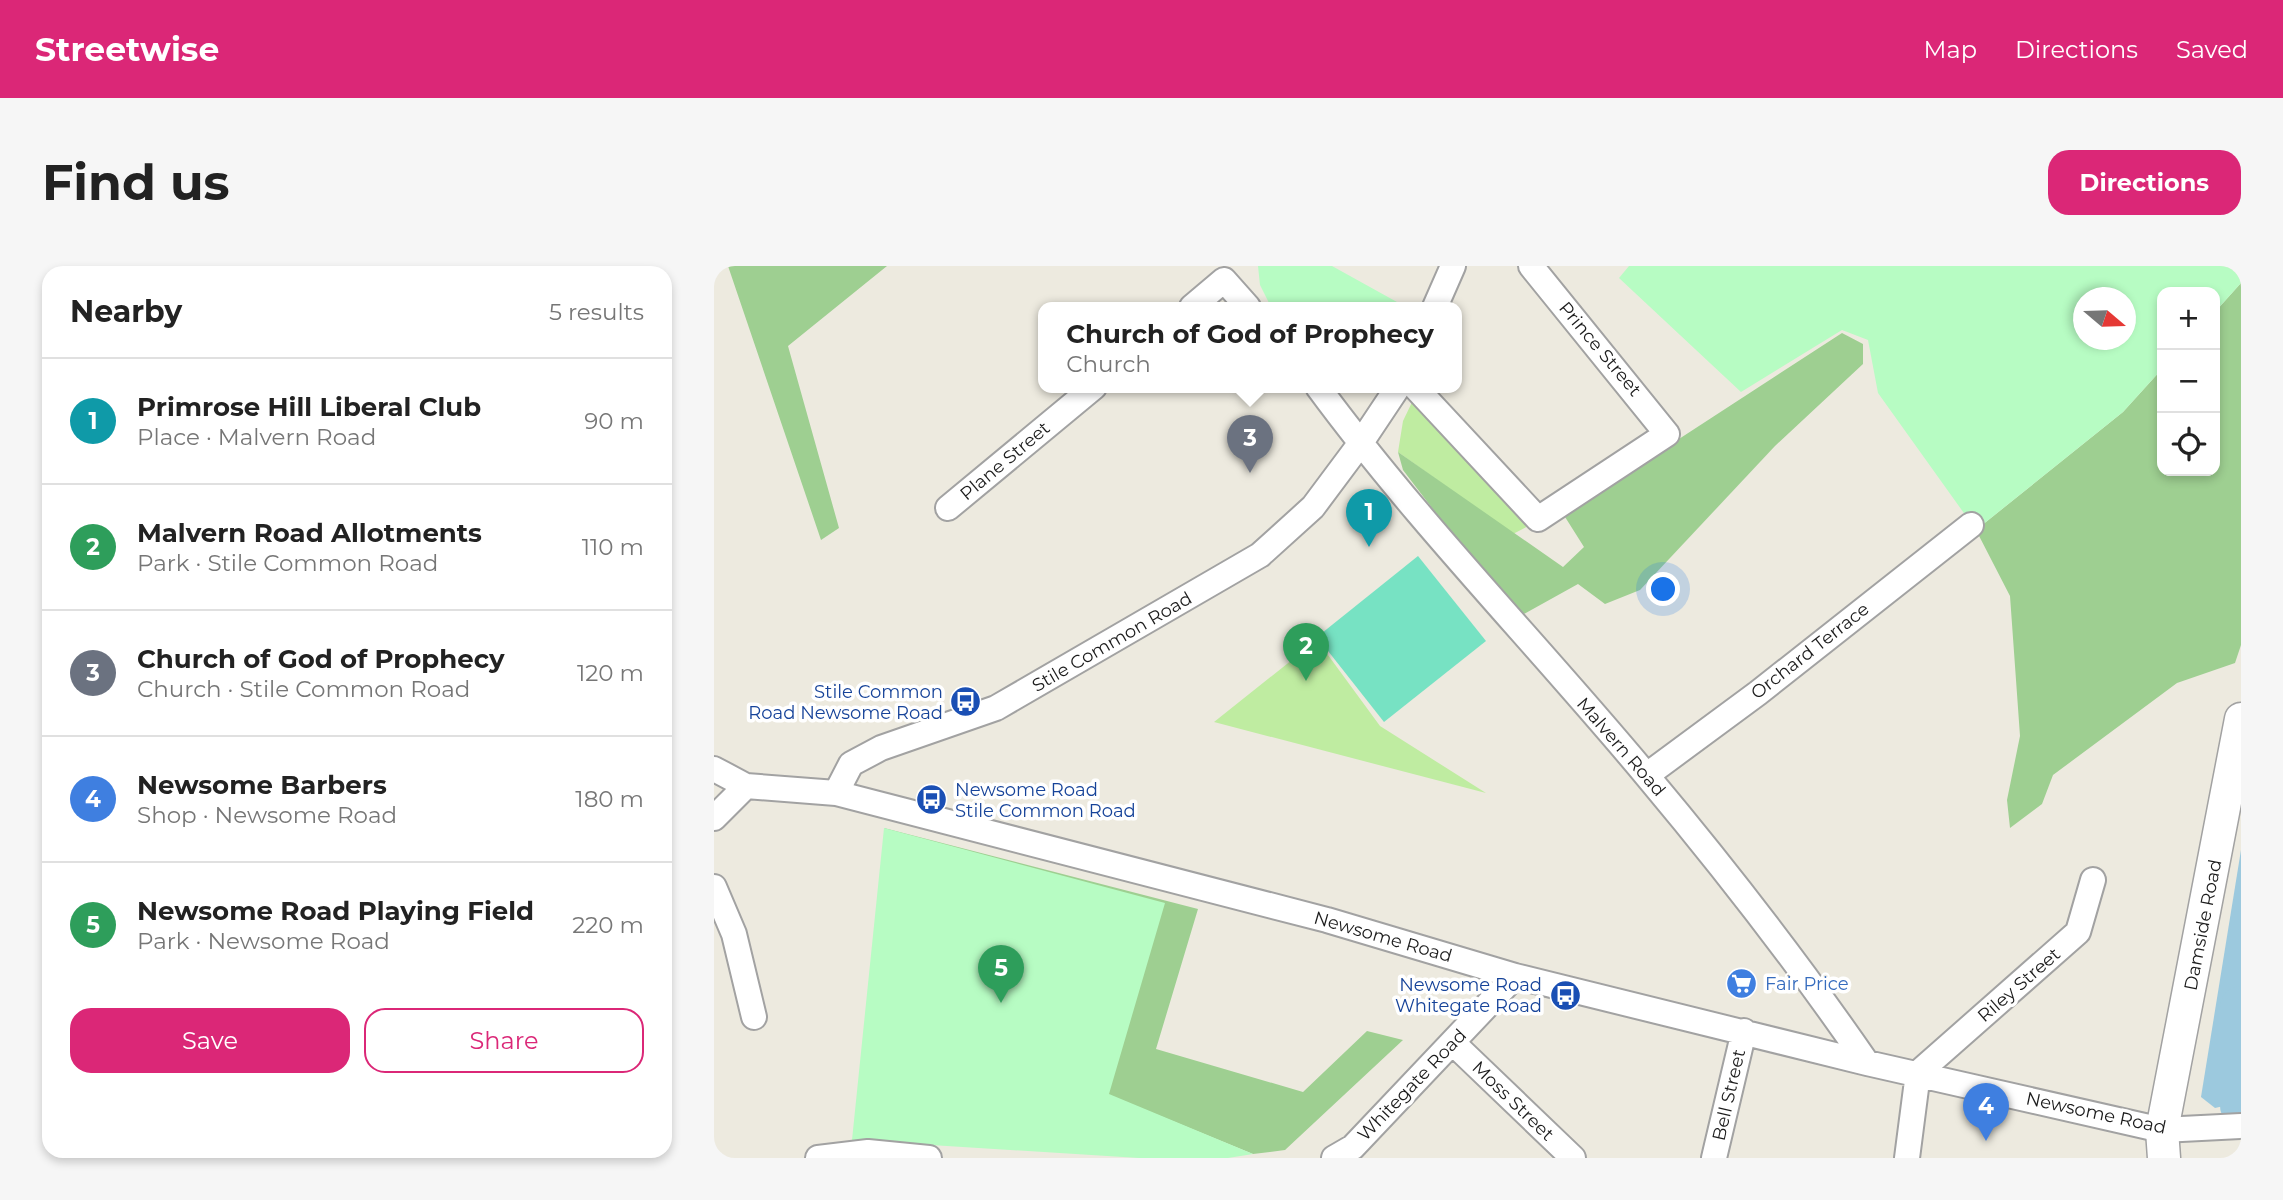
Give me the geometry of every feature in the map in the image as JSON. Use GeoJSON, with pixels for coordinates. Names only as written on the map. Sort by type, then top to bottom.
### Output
{"type":"FeatureCollection","features":[{"type":"Feature","properties":{"kind":"street"},"geometry":{"type":"LineString","coordinates":[[1436,302],[1453,266]]}},
{"type":"Feature","properties":{"kind":"street","name":"Prince Street"},"geometry":{"type":"LineString","coordinates":[[1421,393],[1538,519],[1667,434],[1531,266]]}},
{"type":"Feature","properties":{"kind":"street"},"geometry":{"type":"LineString","coordinates":[[1197,302],[1228,273],[1245,302]]}},
{"type":"Feature","properties":{"kind":"street","name":"Plane Street"},"geometry":{"type":"LineString","coordinates":[[948,508],[1087,393]]}},
{"type":"Feature","properties":{"kind":"street"},"geometry":{"type":"LineString","coordinates":[[1322,393],[1360,444]]}},
{"type":"Feature","properties":{"kind":"street","name":"Stile Common Road"},"geometry":{"type":"LineString","coordinates":[[836,793],[851,764],[881,748],[996,708],[1260,555],[1313,507],[1394,393]]}},
{"type":"Feature","properties":{"kind":"street","name":"Malvern Road"},"geometry":{"type":"LineString","coordinates":[[1360,444],[1647,775],[1797,960],[1867,1063]]}},
{"type":"Feature","properties":{"kind":"street","name":"Orchard Terrace"},"geometry":{"type":"LineString","coordinates":[[1647,775],[1758,693],[1971,524]]}},
{"type":"Feature","properties":{"kind":"street","name":"Damside Road"},"geometry":{"type":"LineString","coordinates":[[2167,1139],[2241,719]]}},
{"type":"Feature","properties":{"kind":"street","name":"Newsome Road"},"geometry":{"type":"LineString","coordinates":[[714,769],[746,786],[836,793],[1327,920],[1515,976],[1867,1063],[1918,1073],[2167,1139],[2241,1126]]}},
{"type":"Feature","properties":{"kind":"street"},"geometry":{"type":"LineString","coordinates":[[714,818],[746,786]]}},
{"type":"Feature","properties":{"kind":"street","name":"Riley Street"},"geometry":{"type":"LineString","coordinates":[[1918,1073],[2078,932],[2093,880]]}},
{"type":"Feature","properties":{"kind":"street"},"geometry":{"type":"LineString","coordinates":[[714,887],[734,934],[754,1017]]}},
{"type":"Feature","properties":{"kind":"street","name":"Whitegate Road"},"geometry":{"type":"LineString","coordinates":[[1334,1158],[1353,1147],[1515,976]]}},
{"type":"Feature","properties":{"kind":"street","name":"Bell Street"},"geometry":{"type":"LineString","coordinates":[[1714,1158],[1744,1031]]}},
{"type":"Feature","properties":{"kind":"street","name":"Moss Street"},"geometry":{"type":"LineString","coordinates":[[1453,1043],[1573,1158]]}},
{"type":"Feature","properties":{"kind":"street"},"geometry":{"type":"LineString","coordinates":[[1907,1158],[1918,1073]]}},
{"type":"Feature","properties":{"kind":"street"},"geometry":{"type":"LineString","coordinates":[[818,1158],[868,1152],[929,1158]]}},
{"type":"Feature","properties":{"kind":"green space"},"geometry":{"type":"Polygon","coordinates":[[[728,266],[887,266],[788,346],[839,528],[821,540],[728,266]]]}},
{"type":"Feature","properties":{"kind":"green space"},"geometry":{"type":"Polygon","coordinates":[[[1258,266],[1332,266],[1397,302],[1268,302],[1260,285],[1258,266]]]}},
{"type":"Feature","properties":{"kind":"green space"},"geometry":{"type":"Polygon","coordinates":[[[1629,266],[2241,266],[2241,283],[2220,306],[2220,287],[2157,287],[2157,375],[2123,412],[1976,530],[1878,393],[1868,340],[1842,330],[1741,392],[1619,278],[1629,266]]]}},
{"type":"Feature","properties":{"kind":"green space"},"geometry":{"type":"Polygon","coordinates":[[[2241,283],[2241,645],[2235,663],[2177,683],[2053,775],[2042,804],[2010,828],[2007,800],[2020,736],[2010,596],[1976,530],[2123,412],[2157,375],[2157,476],[2220,476],[2220,306],[2241,283]]]}},
{"type":"Feature","properties":{"kind":"green space"},"geometry":{"type":"Polygon","coordinates":[[[1842,333],[1863,344],[1863,364],[1775,446],[1640,590],[1605,604],[1578,584],[1522,615],[1474,563],[1403,470],[1398,452],[1563,567],[1584,547],[1560,509],[1639,465],[1842,333]]]}},
{"type":"Feature","properties":{"kind":"green space"},"geometry":{"type":"Polygon","coordinates":[[[1415,396],[1534,523],[1513,534],[1398,452],[1403,421],[1415,396]]]}},
{"type":"Feature","properties":{"kind":"green space"},"geometry":{"type":"Polygon","coordinates":[[[1418,556],[1486,641],[1384,722],[1317,637],[1418,556]]]}},
{"type":"Feature","properties":{"kind":"green space"},"geometry":{"type":"Polygon","coordinates":[[[1317,640],[1380,726],[1486,793],[1214,722],[1317,640]]]}},
{"type":"Feature","properties":{"kind":"green space"},"geometry":{"type":"Polygon","coordinates":[[[884,828],[1198,909],[1156,1049],[1303,1092],[1367,1031],[1403,1040],[1285,1150],[1253,1154],[1109,1095],[884,828]]]}},
{"type":"Feature","properties":{"kind":"green space"},"geometry":{"type":"Polygon","coordinates":[[[884,828],[1165,903],[1109,1094],[1253,1154],[1228,1158],[1139,1158],[852,1140],[884,828]]]}},
{"type":"Feature","properties":{"kind":"water"},"geometry":{"type":"Polygon","coordinates":[[[2241,850],[2241,1102],[2215,1108],[2201,1097],[2241,850]]]}},
{"type":"Feature","properties":{"kind":"waterway"},"geometry":{"type":"LineString","coordinates":[[2241,1007],[2241,1106]]}},
{"type":"Feature","properties":{"kind":"place","name":"Church of God of Prophecy"},"geometry":{"type":"Point","coordinates":[1250,473]}},
{"type":"Feature","properties":{"kind":"place","name":"Primrose Hill Liberal Club"},"geometry":{"type":"Point","coordinates":[1369,547]}},
{"type":"Feature","properties":{"kind":"place","name":"Malvern Road Allotments"},"geometry":{"type":"Point","coordinates":[1306,681]}},
{"type":"Feature","properties":{"kind":"place","name":"Stile Common Road Newsome Road"},"geometry":{"type":"Point","coordinates":[966,702]}},
{"type":"Feature","properties":{"kind":"place","name":"Newsome Road Stile Common Road"},"geometry":{"type":"Point","coordinates":[932,800]}},
{"type":"Feature","properties":{"kind":"place","name":"Fair Price"},"geometry":{"type":"Point","coordinates":[1742,984]}},
{"type":"Feature","properties":{"kind":"place","name":"Newsome Road Whitegate Road"},"geometry":{"type":"Point","coordinates":[1565,995]}},
{"type":"Feature","properties":{"kind":"place","name":"Newsome Road Playing Field"},"geometry":{"type":"Point","coordinates":[1001,1003]}},
{"type":"Feature","properties":{"kind":"place","name":"Newsome Barbers"},"geometry":{"type":"Point","coordinates":[1986,1141]}}]}
